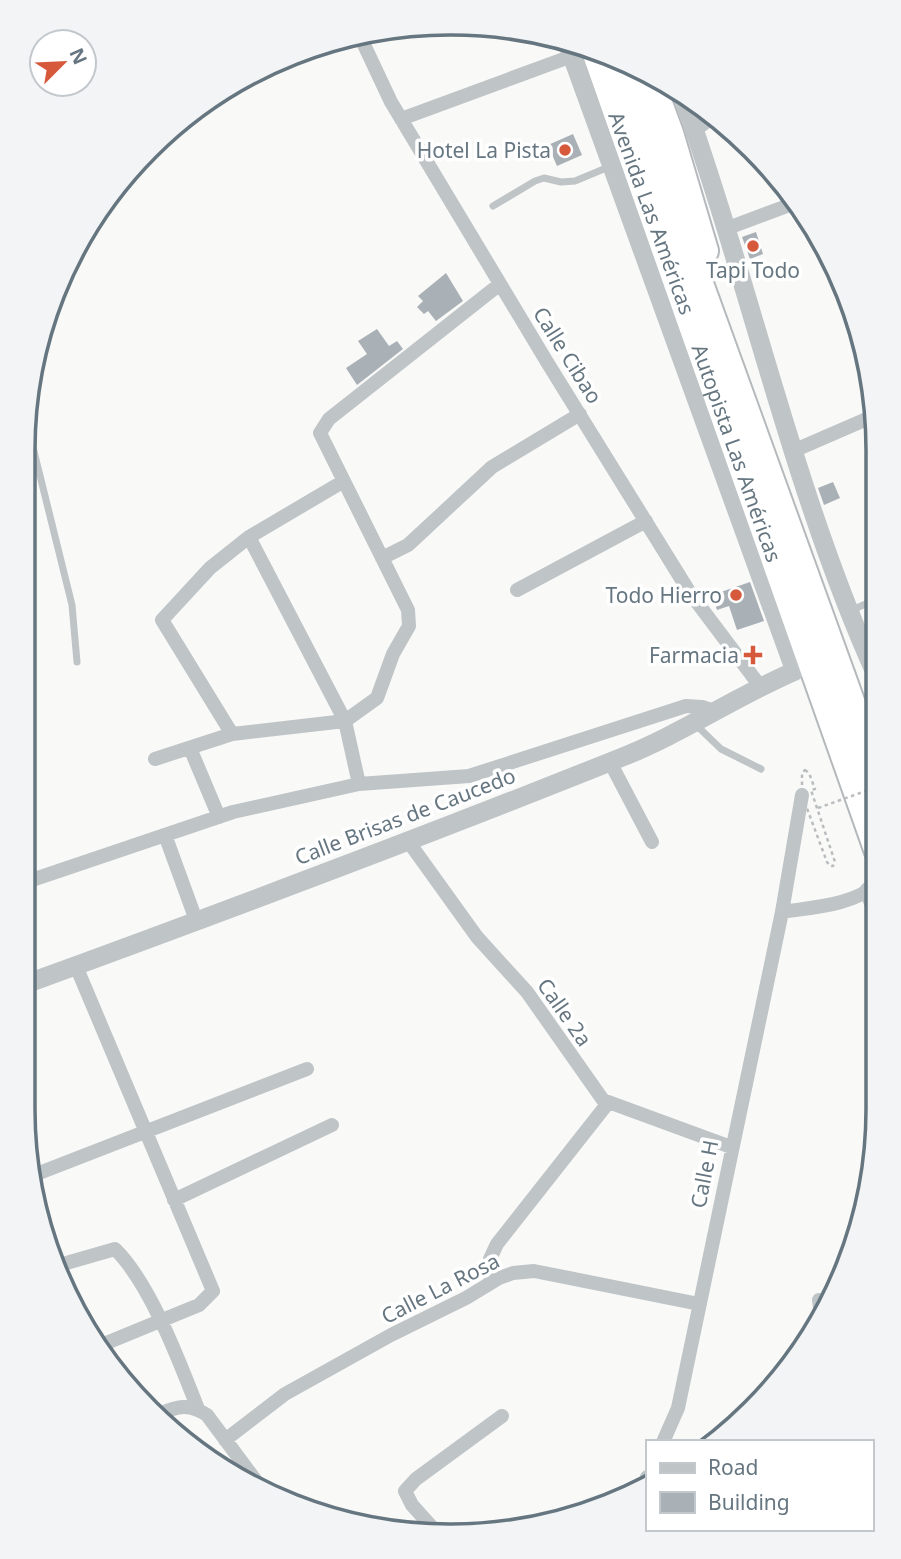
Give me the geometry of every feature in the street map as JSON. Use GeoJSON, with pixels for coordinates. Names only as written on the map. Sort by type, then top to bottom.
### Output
{"type":"FeatureCollection","features":[{"type":"Feature","properties":{"kind":"highway","name":"Autopista Las Américas"},"geometry":{"type":"LineString","coordinates":[[580,56],[866,787]]}},
{"type":"Feature","properties":{"kind":"highway","name":"Autopista Las Américas"},"geometry":{"type":"LineString","coordinates":[[624,73],[866,741]]}},
{"type":"Feature","properties":{"kind":"highway"},"geometry":{"type":"LineString","coordinates":[[653,88],[691,200],[758,442]]}},
{"type":"Feature","properties":{"kind":"highway"},"geometry":{"type":"LineString","coordinates":[[795,671],[866,789]]}},
{"type":"Feature","properties":{"kind":"street","name":"Calle Cibao"},"geometry":{"type":"LineString","coordinates":[[364,44],[401,119],[690,593],[760,686]]}},
{"type":"Feature","properties":{"kind":"street"},"geometry":{"type":"LineString","coordinates":[[401,119],[575,54]]}},
{"type":"Feature","properties":{"kind":"street","name":"Avenida Las Américas"},"geometry":{"type":"LineString","coordinates":[[580,56],[611,166],[795,671]]}},
{"type":"Feature","properties":{"kind":"street"},"geometry":{"type":"LineString","coordinates":[[688,110],[728,229],[793,451],[866,650]]}},
{"type":"Feature","properties":{"kind":"street"},"geometry":{"type":"LineString","coordinates":[[695,130],[705,123]]}},
{"type":"Feature","properties":{"kind":"street"},"geometry":{"type":"LineString","coordinates":[[728,229],[786,206]]}},
{"type":"Feature","properties":{"kind":"street"},"geometry":{"type":"LineString","coordinates":[[155,760],[232,734],[345,721],[377,698],[393,654],[409,626],[408,610],[320,433],[330,419],[500,284]]}},
{"type":"Feature","properties":{"kind":"street"},"geometry":{"type":"LineString","coordinates":[[382,558],[408,545],[492,467],[580,414]]}},
{"type":"Feature","properties":{"kind":"street"},"geometry":{"type":"LineString","coordinates":[[793,451],[865,420]]}},
{"type":"Feature","properties":{"kind":"street"},"geometry":{"type":"LineString","coordinates":[[232,734],[162,620],[210,568],[249,537],[344,481]]}},
{"type":"Feature","properties":{"kind":"street"},"geometry":{"type":"LineString","coordinates":[[517,590],[646,521]]}},
{"type":"Feature","properties":{"kind":"street"},"geometry":{"type":"LineString","coordinates":[[249,537],[293,616],[345,721],[359,784]]}},
{"type":"Feature","properties":{"kind":"street","name":"Calle Brisas de Caucedo"},"geometry":{"type":"LineString","coordinates":[[35,981],[610,762],[694,724],[760,686],[795,671]]}},
{"type":"Feature","properties":{"kind":"street"},"geometry":{"type":"LineString","coordinates":[[35,879],[219,817],[359,784],[469,776],[686,706],[702,706],[714,711]]}},
{"type":"Feature","properties":{"kind":"street"},"geometry":{"type":"LineString","coordinates":[[190,748],[219,817]]}},
{"type":"Feature","properties":{"kind":"street"},"geometry":{"type":"LineString","coordinates":[[610,762],[652,842]]}},
{"type":"Feature","properties":{"kind":"street","name":"Calle H"},"geometry":{"type":"LineString","coordinates":[[664,1440],[678,1408],[782,912],[802,795]]}},
{"type":"Feature","properties":{"kind":"street"},"geometry":{"type":"LineString","coordinates":[[165,835],[196,920]]}},
{"type":"Feature","properties":{"kind":"street","name":"Calle 2a"},"geometry":{"type":"LineString","coordinates":[[408,841],[477,937],[527,992],[591,1086],[608,1103],[731,1147]]}},
{"type":"Feature","properties":{"kind":"street"},"geometry":{"type":"LineString","coordinates":[[782,912],[845,901],[866,891]]}},
{"type":"Feature","properties":{"kind":"street"},"geometry":{"type":"LineString","coordinates":[[76,966],[213,1292],[199,1306],[108,1343]]}},
{"type":"Feature","properties":{"kind":"street"},"geometry":{"type":"LineString","coordinates":[[40,1172],[307,1069]]}},
{"type":"Feature","properties":{"kind":"street"},"geometry":{"type":"LineString","coordinates":[[491,1282],[491,1259],[497,1244],[608,1103]]}},
{"type":"Feature","properties":{"kind":"street"},"geometry":{"type":"LineString","coordinates":[[174,1200],[332,1125]]}},
{"type":"Feature","properties":{"kind":"street"},"geometry":{"type":"LineString","coordinates":[[65,1263],[115,1250],[127,1261],[162,1322],[198,1409]]}},
{"type":"Feature","properties":{"kind":"street","name":"Calle La Rosa"},"geometry":{"type":"LineString","coordinates":[[225,1440],[285,1394],[391,1335],[513,1273],[534,1271],[699,1304]]}},
{"type":"Feature","properties":{"kind":"street"},"geometry":{"type":"LineString","coordinates":[[166,1411],[181,1405],[198,1409],[206,1415],[248,1471]]}},
{"type":"Feature","properties":{"kind":"street"},"geometry":{"type":"LineString","coordinates":[[428,1523],[412,1505],[405,1491],[416,1479],[502,1416]]}},
{"type":"Feature","properties":{"kind":"lane"},"geometry":{"type":"LineString","coordinates":[[493,206],[535,181],[544,178],[561,182],[575,181],[611,166]]}},
{"type":"Feature","properties":{"kind":"lane"},"geometry":{"type":"LineString","coordinates":[[35,455],[72,605],[77,662]]}},
{"type":"Feature","properties":{"kind":"lane"},"geometry":{"type":"LineString","coordinates":[[850,611],[866,604]]}},
{"type":"Feature","properties":{"kind":"lane"},"geometry":{"type":"LineString","coordinates":[[694,724],[722,749],[761,769]]}},
{"type":"Feature","properties":{"kind":"path"},"geometry":{"type":"LineString","coordinates":[[802,795],[802,773],[805,770],[808,773]]}},
{"type":"Feature","properties":{"kind":"path"},"geometry":{"type":"LineString","coordinates":[[820,845],[827,862],[834,866],[818,808],[866,793]]}},
{"type":"Feature","properties":{"kind":"building","name":"Hotel La Pista"},"geometry":{"type":"Polygon","coordinates":[[[573,134],[582,155],[557,166],[548,145],[573,134]]]}},
{"type":"Feature","properties":{"kind":"building","name":"Tapi Todo"},"geometry":{"type":"Polygon","coordinates":[[[756,232],[763,254],[750,259],[742,237],[756,232]]]}},
{"type":"Feature","properties":{"kind":"building"},"geometry":{"type":"Polygon","coordinates":[[[446,273],[463,301],[436,321],[428,311],[424,314],[417,307],[423,301],[418,296],[446,273]]]}},
{"type":"Feature","properties":{"kind":"building"},"geometry":{"type":"Polygon","coordinates":[[[377,329],[389,346],[397,341],[403,349],[357,385],[346,368],[367,354],[358,341],[377,329]]]}},
{"type":"Feature","properties":{"kind":"building"},"geometry":{"type":"Polygon","coordinates":[[[833,482],[840,498],[824,505],[818,488],[833,482]]]}},
{"type":"Feature","properties":{"kind":"building"},"geometry":{"type":"Polygon","coordinates":[[[750,582],[764,621],[737,630],[729,606],[717,610],[712,595],[750,582]]]}},
{"type":"Feature","properties":{"kind":"place","name":"Hotel La Pista"},"geometry":{"type":"Point","coordinates":[565,150]}},
{"type":"Feature","properties":{"kind":"place","name":"Tapi Todo"},"geometry":{"type":"Point","coordinates":[753,246]}},
{"type":"Feature","properties":{"kind":"place","name":"Todo Hierro"},"geometry":{"type":"Point","coordinates":[736,595]}},
{"type":"Feature","properties":{"kind":"place","name":"Farmacia"},"geometry":{"type":"Point","coordinates":[753,655]}}]}
